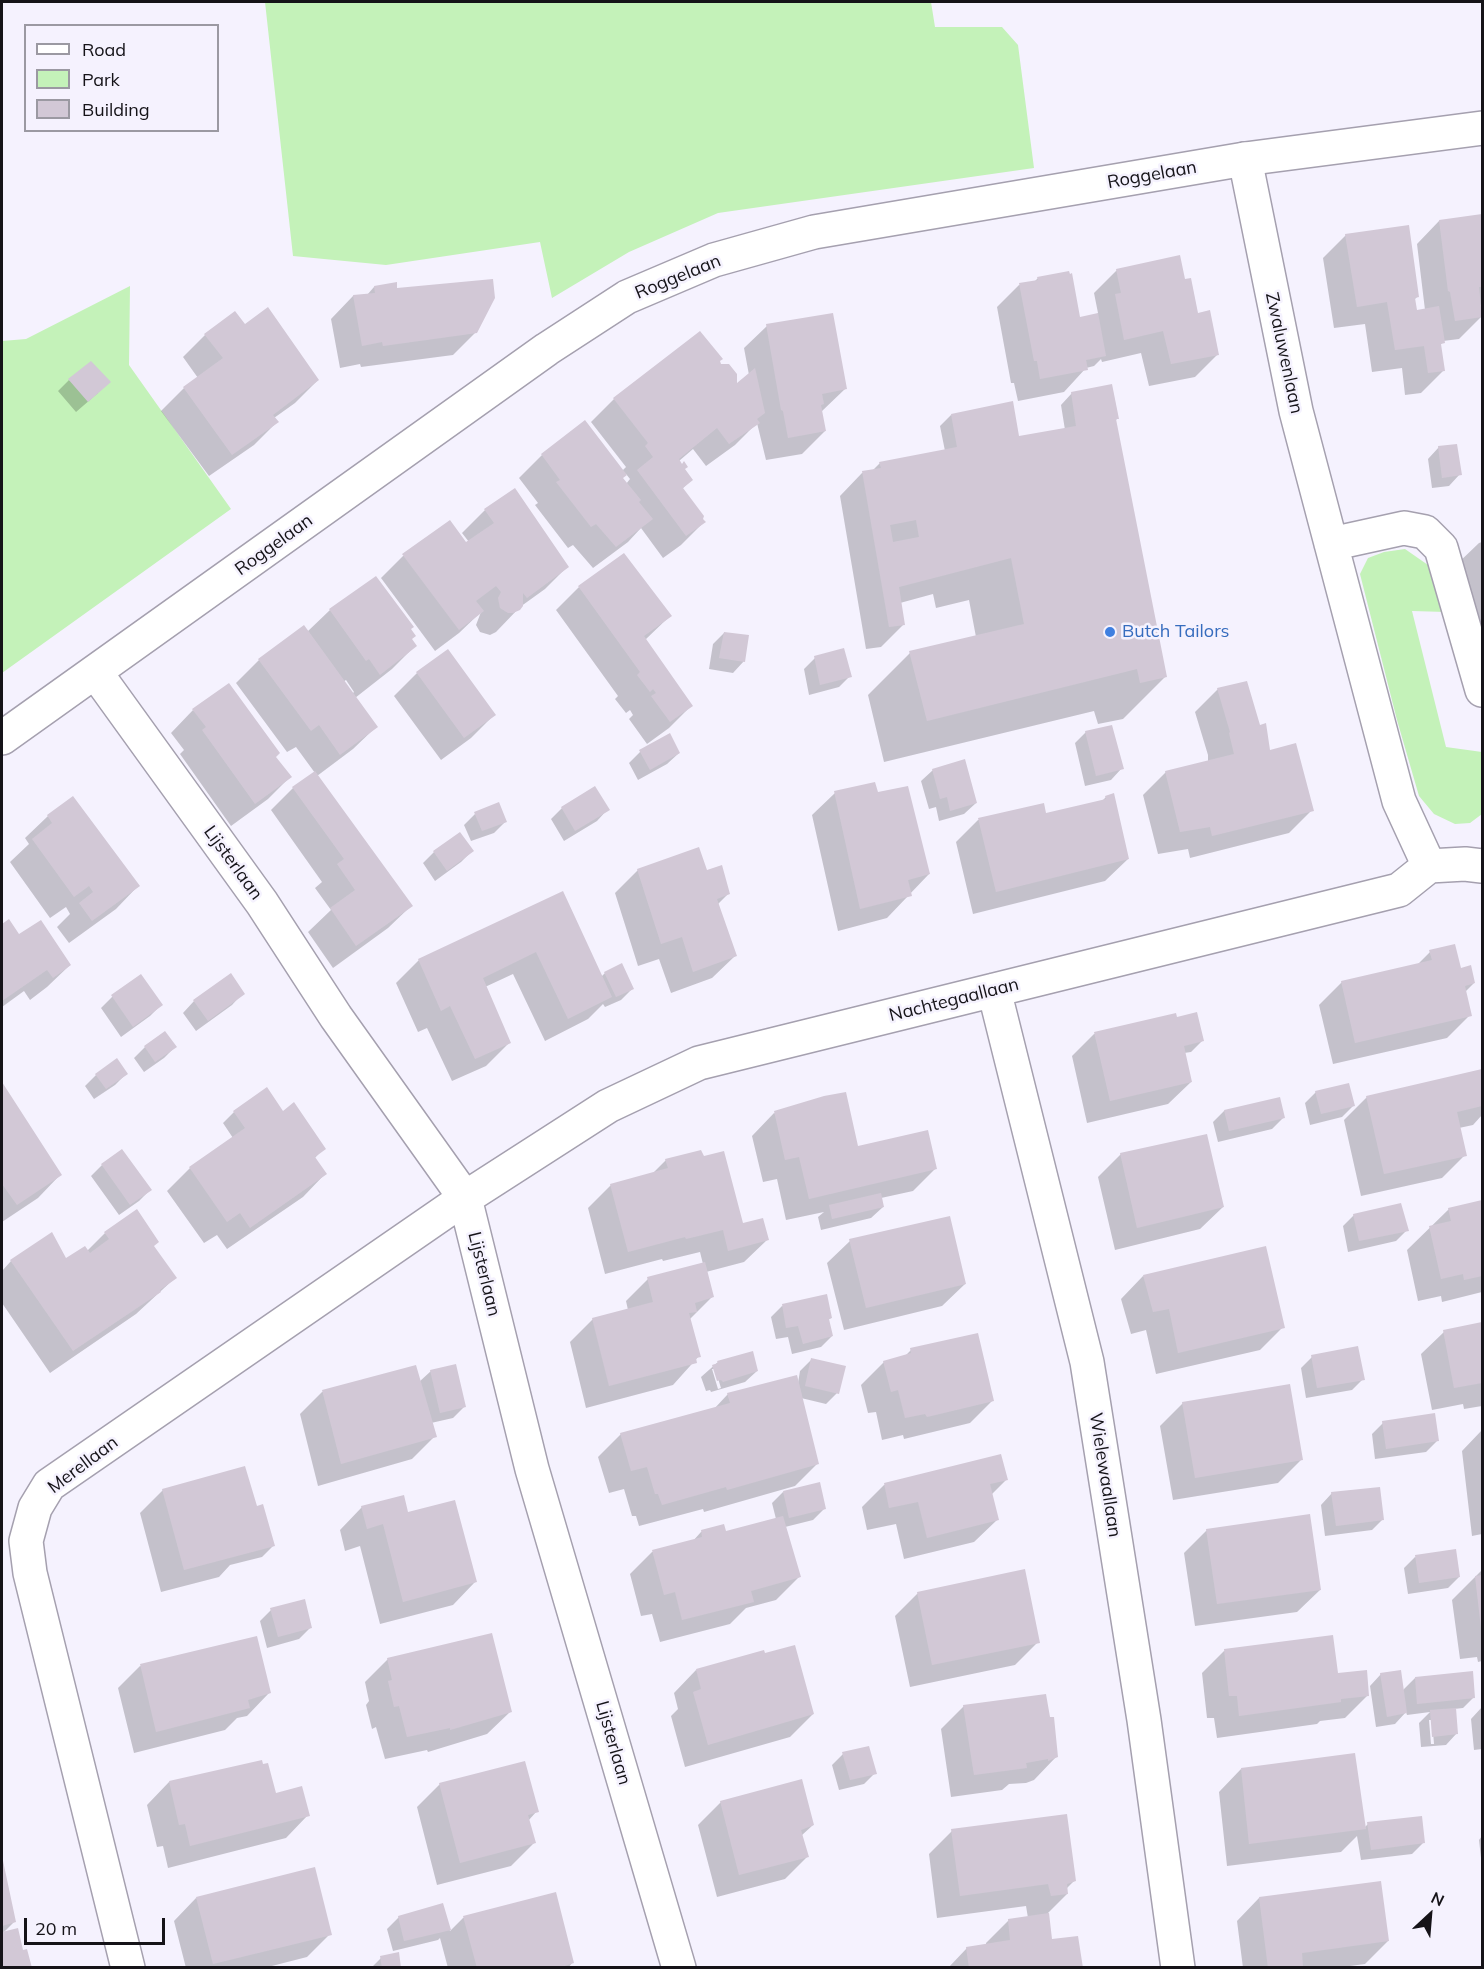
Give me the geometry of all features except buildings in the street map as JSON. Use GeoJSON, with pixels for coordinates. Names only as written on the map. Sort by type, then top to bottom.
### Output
{"type":"FeatureCollection","features":[{"type":"Feature","properties":{"kind":"street","name":"Roggelaan"},"geometry":{"type":"LineString","coordinates":[[2,738],[547,349],[627,297],[714,260],[814,232],[1245,159],[1482,128]]}},
{"type":"Feature","properties":{"kind":"street","name":"Zwaluwenlaan"},"geometry":{"type":"LineString","coordinates":[[1245,159],[1296,411],[1399,801],[1429,866]]}},
{"type":"Feature","properties":{"kind":"street"},"geometry":{"type":"LineString","coordinates":[[1331,544],[1404,528],[1425,532],[1441,548],[1482,690]]}},
{"type":"Feature","properties":{"kind":"street","name":"Lijsterlaan"},"geometry":{"type":"LineString","coordinates":[[96,673],[262,903],[336,1017],[465,1198],[532,1469],[679,1968]]}},
{"type":"Feature","properties":{"kind":"street"},"geometry":{"type":"LineString","coordinates":[[1429,866],[1474,865]]}},
{"type":"Feature","properties":{"kind":"street","name":"Nachtegaallaan"},"geometry":{"type":"LineString","coordinates":[[465,1198],[608,1106],[699,1064],[1399,890],[1429,866]]}},
{"type":"Feature","properties":{"kind":"street","name":"Wielewaallaan"},"geometry":{"type":"LineString","coordinates":[[994,990],[1087,1362],[1144,1720],[1178,1968]]}},
{"type":"Feature","properties":{"kind":"street","name":"Merellaan"},"geometry":{"type":"LineString","coordinates":[[128,1968],[30,1573],[26,1541],[35,1508],[49,1485],[465,1198]]}},
{"type":"Feature","properties":{"kind":"green space"},"geometry":{"type":"Polygon","coordinates":[[[265,2],[931,2],[935,27],[1002,27],[1018,45],[1034,168],[718,213],[629,252],[552,298],[540,242],[386,265],[293,256],[265,2]]]}},
{"type":"Feature","properties":{"kind":"green space"},"geometry":{"type":"Polygon","coordinates":[[[130,286],[129,365],[231,509],[2,673],[2,341],[26,339],[130,286]]]}},
{"type":"Feature","properties":{"kind":"green space"},"geometry":{"type":"Polygon","coordinates":[[[1405,549],[1428,565],[1446,612],[1412,611],[1446,747],[1482,752],[1482,814],[1470,823],[1455,824],[1434,814],[1419,796],[1360,574],[1368,558],[1384,552],[1405,549]]]}},
{"type":"Feature","properties":{"kind":"place","name":"Butch Tailors"},"geometry":{"type":"Point","coordinates":[1110,632]}}]}
